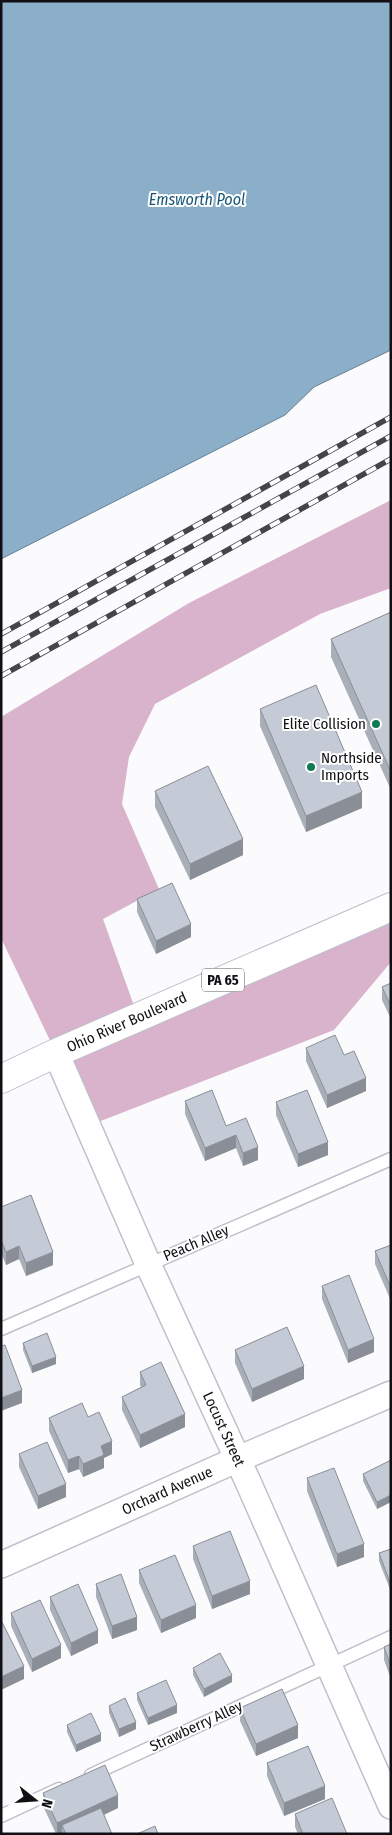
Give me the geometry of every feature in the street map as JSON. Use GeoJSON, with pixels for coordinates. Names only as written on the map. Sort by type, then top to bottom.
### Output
{"type":"FeatureCollection","features":[{"type":"Feature","properties":{"kind":"highway","name":"Ohio River Boulevard"},"geometry":{"type":"LineString","coordinates":[[1,1079],[56,1053],[391,907]]}},
{"type":"Feature","properties":{"kind":"street","name":"Locust Street"},"geometry":{"type":"LineString","coordinates":[[56,1053],[148,1264],[238,1459],[391,1806]]}},
{"type":"Feature","properties":{"kind":"street","name":"Orchard Avenue"},"geometry":{"type":"LineString","coordinates":[[1,1565],[238,1459],[391,1394]]}},
{"type":"Feature","properties":{"kind":"lane","name":"Peach Alley"},"geometry":{"type":"LineString","coordinates":[[1,1329],[391,1159]]}},
{"type":"Feature","properties":{"kind":"lane","name":"Strawberry Alley"},"geometry":{"type":"LineString","coordinates":[[1,1816],[391,1638]]}},
{"type":"Feature","properties":{"kind":"shaded area"},"geometry":{"type":"Polygon","coordinates":[[[391,500],[391,588],[320,614],[155,704],[129,757],[122,804],[159,889],[103,919],[138,1017],[391,907],[391,962],[334,1030],[88,1126],[56,1053],[1,938],[1,717],[189,603],[391,500]]]}},
{"type":"Feature","properties":{"kind":"water","name":"Emsworth Pool"},"geometry":{"type":"Polygon","coordinates":[[[1,1],[391,1],[391,350],[314,387],[285,415],[1,559],[1,1]]]}},
{"type":"Feature","properties":{"kind":"building","name":"Elite Collision"},"geometry":{"type":"Polygon","coordinates":[[[391,612],[391,772],[331,639],[391,612]]]}},
{"type":"Feature","properties":{"kind":"building","name":"Northside Imports"},"geometry":{"type":"Polygon","coordinates":[[[316,685],[362,792],[306,816],[260,709],[316,685]]]}},
{"type":"Feature","properties":{"kind":"building"},"geometry":{"type":"Polygon","coordinates":[[[208,766],[243,839],[190,864],[155,791],[208,766]]]}},
{"type":"Feature","properties":{"kind":"building"},"geometry":{"type":"Polygon","coordinates":[[[172,883],[191,924],[156,941],[137,899],[172,883]]]}},
{"type":"Feature","properties":{"kind":"building"},"geometry":{"type":"Polygon","coordinates":[[[391,983],[391,1006],[382,987],[391,983]]]}},
{"type":"Feature","properties":{"kind":"building"},"geometry":{"type":"Polygon","coordinates":[[[335,1035],[344,1055],[354,1051],[366,1078],[327,1095],[306,1048],[335,1035]]]}},
{"type":"Feature","properties":{"kind":"building"},"geometry":{"type":"Polygon","coordinates":[[[212,1090],[226,1126],[246,1118],[258,1147],[243,1153],[236,1135],[205,1148],[185,1101],[212,1090]]]}},
{"type":"Feature","properties":{"kind":"building"},"geometry":{"type":"Polygon","coordinates":[[[307,1090],[328,1142],[298,1154],[276,1102],[307,1090]]]}},
{"type":"Feature","properties":{"kind":"building"},"geometry":{"type":"Polygon","coordinates":[[[31,1195],[53,1252],[26,1263],[19,1246],[6,1252],[1,1240],[1,1207],[31,1195]]]}},
{"type":"Feature","properties":{"kind":"building"},"geometry":{"type":"Polygon","coordinates":[[[391,1245],[391,1288],[375,1251],[391,1245]]]}},
{"type":"Feature","properties":{"kind":"building"},"geometry":{"type":"Polygon","coordinates":[[[349,1275],[374,1339],[348,1350],[322,1286],[349,1275]]]}},
{"type":"Feature","properties":{"kind":"building"},"geometry":{"type":"Polygon","coordinates":[[[287,1327],[304,1366],[252,1389],[235,1350],[287,1327]]]}},
{"type":"Feature","properties":{"kind":"building"},"geometry":{"type":"Polygon","coordinates":[[[47,1333],[56,1357],[32,1366],[23,1343],[47,1333]]]}},
{"type":"Feature","properties":{"kind":"building"},"geometry":{"type":"Polygon","coordinates":[[[5,1345],[22,1390],[1,1398],[1,1346],[5,1345]]]}},
{"type":"Feature","properties":{"kind":"building"},"geometry":{"type":"Polygon","coordinates":[[[161,1362],[185,1414],[140,1435],[122,1397],[146,1385],[140,1372],[161,1362]]]}},
{"type":"Feature","properties":{"kind":"building"},"geometry":{"type":"Polygon","coordinates":[[[82,1403],[88,1417],[99,1412],[112,1441],[101,1446],[104,1455],[83,1464],[79,1456],[68,1460],[49,1418],[82,1403]]]}},
{"type":"Feature","properties":{"kind":"building"},"geometry":{"type":"Polygon","coordinates":[[[47,1442],[66,1484],[38,1496],[19,1454],[47,1442]]]}},
{"type":"Feature","properties":{"kind":"building"},"geometry":{"type":"Polygon","coordinates":[[[391,1460],[391,1495],[377,1502],[363,1474],[391,1460]]]}},
{"type":"Feature","properties":{"kind":"building"},"geometry":{"type":"Polygon","coordinates":[[[334,1468],[364,1544],[337,1554],[307,1478],[334,1468]]]}},
{"type":"Feature","properties":{"kind":"building"},"geometry":{"type":"Polygon","coordinates":[[[230,1531],[250,1581],[212,1596],[193,1546],[230,1531]]]}},
{"type":"Feature","properties":{"kind":"building"},"geometry":{"type":"Polygon","coordinates":[[[391,1549],[391,1585],[379,1553],[391,1549]]]}},
{"type":"Feature","properties":{"kind":"building"},"geometry":{"type":"Polygon","coordinates":[[[175,1555],[196,1605],[161,1620],[139,1570],[175,1555]]]}},
{"type":"Feature","properties":{"kind":"building"},"geometry":{"type":"Polygon","coordinates":[[[121,1574],[137,1617],[112,1626],[96,1584],[121,1574]]]}},
{"type":"Feature","properties":{"kind":"building"},"geometry":{"type":"Polygon","coordinates":[[[78,1584],[98,1630],[71,1643],[50,1597],[78,1584]]]}},
{"type":"Feature","properties":{"kind":"building"},"geometry":{"type":"Polygon","coordinates":[[[40,1600],[61,1645],[32,1659],[11,1613],[40,1600]]]}},
{"type":"Feature","properties":{"kind":"building"},"geometry":{"type":"Polygon","coordinates":[[[1,1623],[24,1666],[1,1677],[1,1623]]]}},
{"type":"Feature","properties":{"kind":"building"},"geometry":{"type":"Polygon","coordinates":[[[391,1644],[391,1666],[384,1647],[391,1644]]]}},
{"type":"Feature","properties":{"kind":"building"},"geometry":{"type":"Polygon","coordinates":[[[220,1653],[232,1675],[204,1689],[193,1668],[220,1653]]]}},
{"type":"Feature","properties":{"kind":"building"},"geometry":{"type":"Polygon","coordinates":[[[166,1680],[177,1705],[148,1718],[137,1693],[166,1680]]]}},
{"type":"Feature","properties":{"kind":"building"},"geometry":{"type":"Polygon","coordinates":[[[282,1689],[298,1725],[256,1744],[240,1708],[282,1689]]]}},
{"type":"Feature","properties":{"kind":"building"},"geometry":{"type":"Polygon","coordinates":[[[125,1698],[136,1722],[119,1729],[109,1706],[125,1698]]]}},
{"type":"Feature","properties":{"kind":"building"},"geometry":{"type":"Polygon","coordinates":[[[91,1713],[101,1734],[76,1745],[67,1725],[91,1713]]]}},
{"type":"Feature","properties":{"kind":"building"},"geometry":{"type":"Polygon","coordinates":[[[308,1746],[325,1786],[284,1803],[267,1763],[308,1746]]]}},
{"type":"Feature","properties":{"kind":"building"},"geometry":{"type":"Polygon","coordinates":[[[105,1765],[118,1795],[57,1823],[43,1793],[105,1765]]]}},
{"type":"Feature","properties":{"kind":"building"},"geometry":{"type":"Polygon","coordinates":[[[332,1798],[347,1834],[303,1834],[295,1814],[332,1798]]]}},
{"type":"Feature","properties":{"kind":"building"},"geometry":{"type":"Polygon","coordinates":[[[101,1808],[112,1834],[66,1834],[62,1825],[101,1808]]]}},
{"type":"Feature","properties":{"kind":"building"},"geometry":{"type":"Polygon","coordinates":[[[155,1826],[158,1834],[137,1834],[155,1826]]]}},
{"type":"Feature","properties":{"kind":"railway"},"geometry":{"type":"LineString","coordinates":[[1,634],[391,417]]}},
{"type":"Feature","properties":{"kind":"railway"},"geometry":{"type":"LineString","coordinates":[[1,652],[391,436]]}},
{"type":"Feature","properties":{"kind":"railway"},"geometry":{"type":"LineString","coordinates":[[1,676],[391,459]]}},
{"type":"Feature","properties":{"kind":"place","name":"Elite Collision"},"geometry":{"type":"Point","coordinates":[376,724]}},
{"type":"Feature","properties":{"kind":"place","name":"Northside Imports"},"geometry":{"type":"Point","coordinates":[311,767]}}]}
